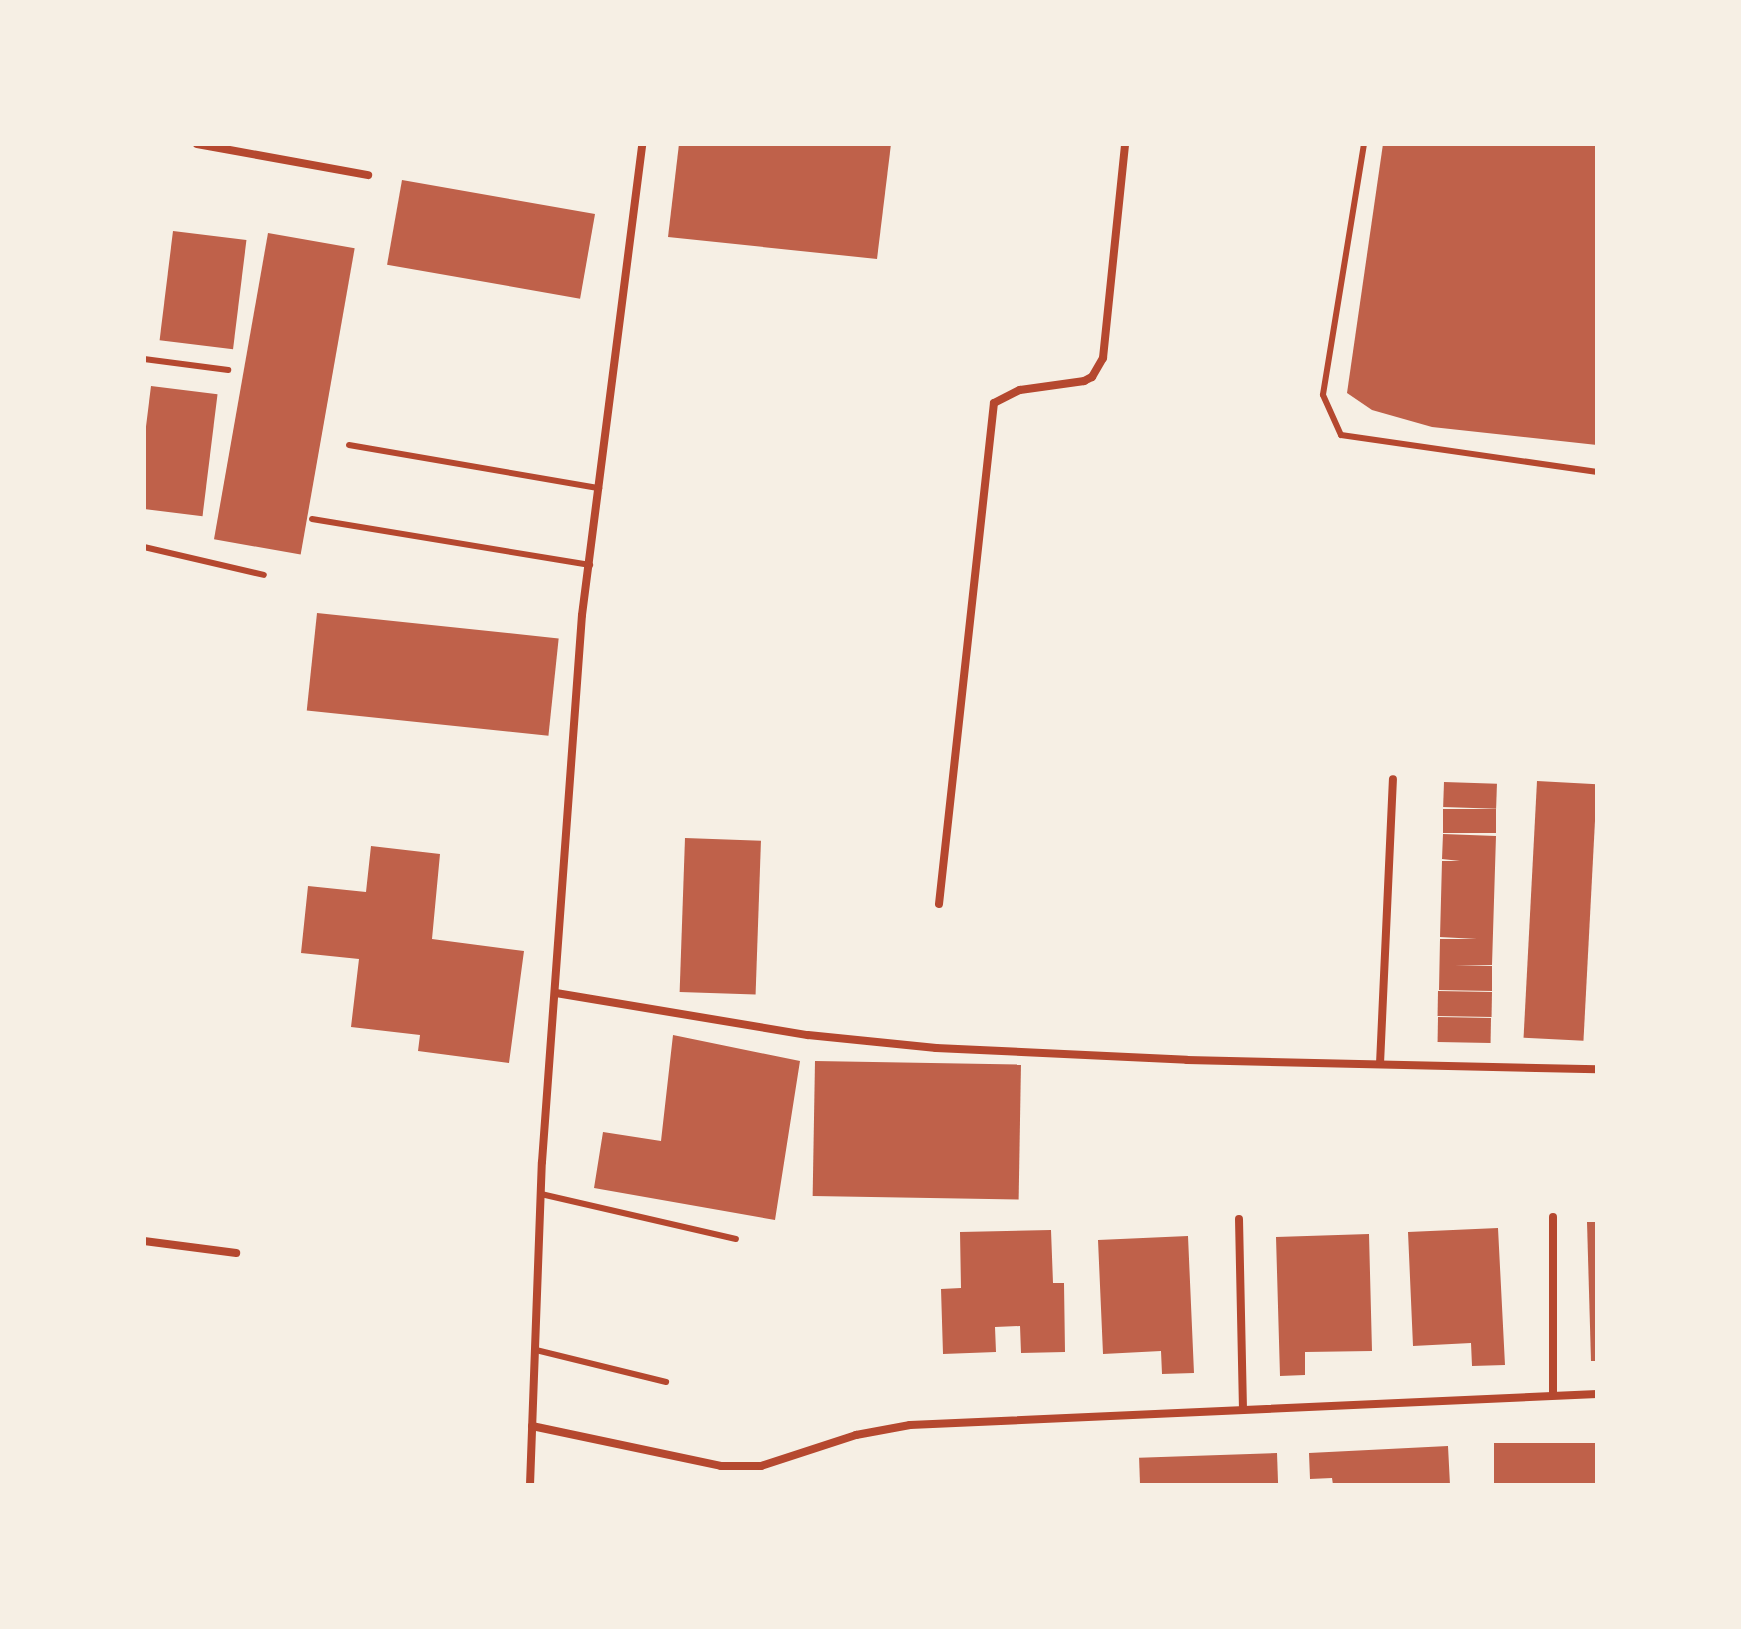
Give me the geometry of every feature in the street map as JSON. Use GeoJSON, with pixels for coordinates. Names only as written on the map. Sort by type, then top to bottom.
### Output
{"type":"FeatureCollection","features":[{"type":"Feature","properties":{"kind":"street"},"geometry":{"type":"LineString","coordinates":[[197,144],[368,175]]}},
{"type":"Feature","properties":{"kind":"street"},"geometry":{"type":"LineString","coordinates":[[530,1485],[541,1194],[590,565],[642,144]]}},
{"type":"Feature","properties":{"kind":"street"},"geometry":{"type":"LineString","coordinates":[[939,904],[994,403],[1020,390],[1084,381],[1103,358],[1125,144]]}},
{"type":"Feature","properties":{"kind":"street"},"geometry":{"type":"LineString","coordinates":[[1380,1064],[1393,779]]}},
{"type":"Feature","properties":{"kind":"street"},"geometry":{"type":"LineString","coordinates":[[556,993],[808,1035],[936,1048],[1597,1069]]}},
{"type":"Feature","properties":{"kind":"street"},"geometry":{"type":"LineString","coordinates":[[1553,1217],[1553,1394]]}},
{"type":"Feature","properties":{"kind":"street"},"geometry":{"type":"LineString","coordinates":[[1239,1219],[1243,1409]]}},
{"type":"Feature","properties":{"kind":"street"},"geometry":{"type":"LineString","coordinates":[[144,1241],[236,1253]]}},
{"type":"Feature","properties":{"kind":"street"},"geometry":{"type":"LineString","coordinates":[[532,1426],[721,1466],[761,1466],[856,1435],[910,1425],[1597,1394]]}},
{"type":"Feature","properties":{"kind":"lane"},"geometry":{"type":"LineString","coordinates":[[1364,144],[1323,395],[1341,435],[1597,472]]}},
{"type":"Feature","properties":{"kind":"lane"},"geometry":{"type":"LineString","coordinates":[[144,359],[228,370]]}},
{"type":"Feature","properties":{"kind":"lane"},"geometry":{"type":"LineString","coordinates":[[349,445],[599,488]]}},
{"type":"Feature","properties":{"kind":"lane"},"geometry":{"type":"LineString","coordinates":[[312,519],[590,565]]}},
{"type":"Feature","properties":{"kind":"lane"},"geometry":{"type":"LineString","coordinates":[[144,547],[264,575]]}},
{"type":"Feature","properties":{"kind":"lane"},"geometry":{"type":"LineString","coordinates":[[541,1194],[736,1239]]}},
{"type":"Feature","properties":{"kind":"lane"},"geometry":{"type":"LineString","coordinates":[[536,1350],[666,1382]]}},
{"type":"Feature","properties":{"kind":"building"},"geometry":{"type":"Polygon","coordinates":[[[679,144],[891,144],[877,259],[668,237],[679,144]]]}},
{"type":"Feature","properties":{"kind":"building"},"geometry":{"type":"Polygon","coordinates":[[[1383,144],[1597,144],[1597,445],[1432,427],[1372,410],[1347,393],[1383,144]]]}},
{"type":"Feature","properties":{"kind":"building"},"geometry":{"type":"Polygon","coordinates":[[[402,180],[595,214],[580,299],[387,265],[402,180]]]}},
{"type":"Feature","properties":{"kind":"building"},"geometry":{"type":"Polygon","coordinates":[[[173,231],[246,240],[233,349],[160,340],[173,231]]]}},
{"type":"Feature","properties":{"kind":"building"},"geometry":{"type":"Polygon","coordinates":[[[268,233],[355,248],[301,555],[214,539],[268,233]]]}},
{"type":"Feature","properties":{"kind":"building"},"geometry":{"type":"Polygon","coordinates":[[[151,386],[218,394],[203,516],[144,509],[144,443],[151,386]]]}},
{"type":"Feature","properties":{"kind":"building"},"geometry":{"type":"Polygon","coordinates":[[[317,613],[559,638],[548,736],[307,710],[317,613]]]}},
{"type":"Feature","properties":{"kind":"building"},"geometry":{"type":"Polygon","coordinates":[[[1537,781],[1597,784],[1583,1041],[1524,1038],[1537,781]]]}},
{"type":"Feature","properties":{"kind":"building"},"geometry":{"type":"Polygon","coordinates":[[[1444,782],[1497,784],[1496,809],[1443,807],[1444,782]]]}},
{"type":"Feature","properties":{"kind":"building"},"geometry":{"type":"Polygon","coordinates":[[[1443,809],[1496,809],[1496,833],[1443,833],[1443,809]]]}},
{"type":"Feature","properties":{"kind":"building"},"geometry":{"type":"Polygon","coordinates":[[[1443,834],[1496,836],[1492,965],[1455,965],[1492,966],[1492,991],[1439,990],[1440,939],[1477,939],[1440,937],[1442,861],[1460,861],[1442,859],[1443,834]]]}},
{"type":"Feature","properties":{"kind":"building"},"geometry":{"type":"Polygon","coordinates":[[[685,838],[761,841],[756,995],[680,992],[685,838]]]}},
{"type":"Feature","properties":{"kind":"building"},"geometry":{"type":"Polygon","coordinates":[[[371,846],[440,854],[432,939],[524,951],[509,1063],[418,1051],[420,1035],[351,1027],[359,959],[301,953],[308,886],[366,892],[371,846]]]}},
{"type":"Feature","properties":{"kind":"building"},"geometry":{"type":"Polygon","coordinates":[[[1438,991],[1492,992],[1492,1017],[1438,1016],[1438,991]]]}},
{"type":"Feature","properties":{"kind":"building"},"geometry":{"type":"Polygon","coordinates":[[[1438,1017],[1491,1018],[1491,1043],[1438,1042],[1438,1017]]]}},
{"type":"Feature","properties":{"kind":"building"},"geometry":{"type":"Polygon","coordinates":[[[673,1035],[800,1061],[775,1220],[594,1188],[603,1132],[661,1141],[673,1035]]]}},
{"type":"Feature","properties":{"kind":"building"},"geometry":{"type":"Polygon","coordinates":[[[815,1061],[1021,1065],[1019,1200],[813,1196],[815,1061]]]}},
{"type":"Feature","properties":{"kind":"building"},"geometry":{"type":"Polygon","coordinates":[[[1587,1222],[1597,1222],[1597,1361],[1591,1361],[1587,1222]]]}},
{"type":"Feature","properties":{"kind":"building"},"geometry":{"type":"Polygon","coordinates":[[[1498,1228],[1505,1365],[1472,1366],[1471,1343],[1413,1346],[1408,1232],[1498,1228]]]}},
{"type":"Feature","properties":{"kind":"building"},"geometry":{"type":"Polygon","coordinates":[[[1051,1230],[1053,1283],[1064,1283],[1065,1352],[1021,1353],[1020,1326],[995,1327],[996,1352],[943,1354],[941,1289],[961,1288],[960,1232],[1051,1230]]]}},
{"type":"Feature","properties":{"kind":"building"},"geometry":{"type":"Polygon","coordinates":[[[1369,1234],[1372,1351],[1305,1352],[1305,1375],[1280,1376],[1276,1237],[1369,1234]]]}},
{"type":"Feature","properties":{"kind":"building"},"geometry":{"type":"Polygon","coordinates":[[[1188,1236],[1194,1373],[1162,1374],[1161,1351],[1103,1354],[1098,1240],[1188,1236]]]}},
{"type":"Feature","properties":{"kind":"building"},"geometry":{"type":"Polygon","coordinates":[[[1494,1443],[1597,1443],[1597,1485],[1494,1485],[1494,1443]]]}},
{"type":"Feature","properties":{"kind":"building"},"geometry":{"type":"Polygon","coordinates":[[[1448,1446],[1450,1485],[1333,1485],[1332,1478],[1310,1479],[1309,1453],[1448,1446]]]}},
{"type":"Feature","properties":{"kind":"building"},"geometry":{"type":"Polygon","coordinates":[[[1277,1453],[1278,1485],[1140,1485],[1139,1458],[1277,1453]]]}}]}
